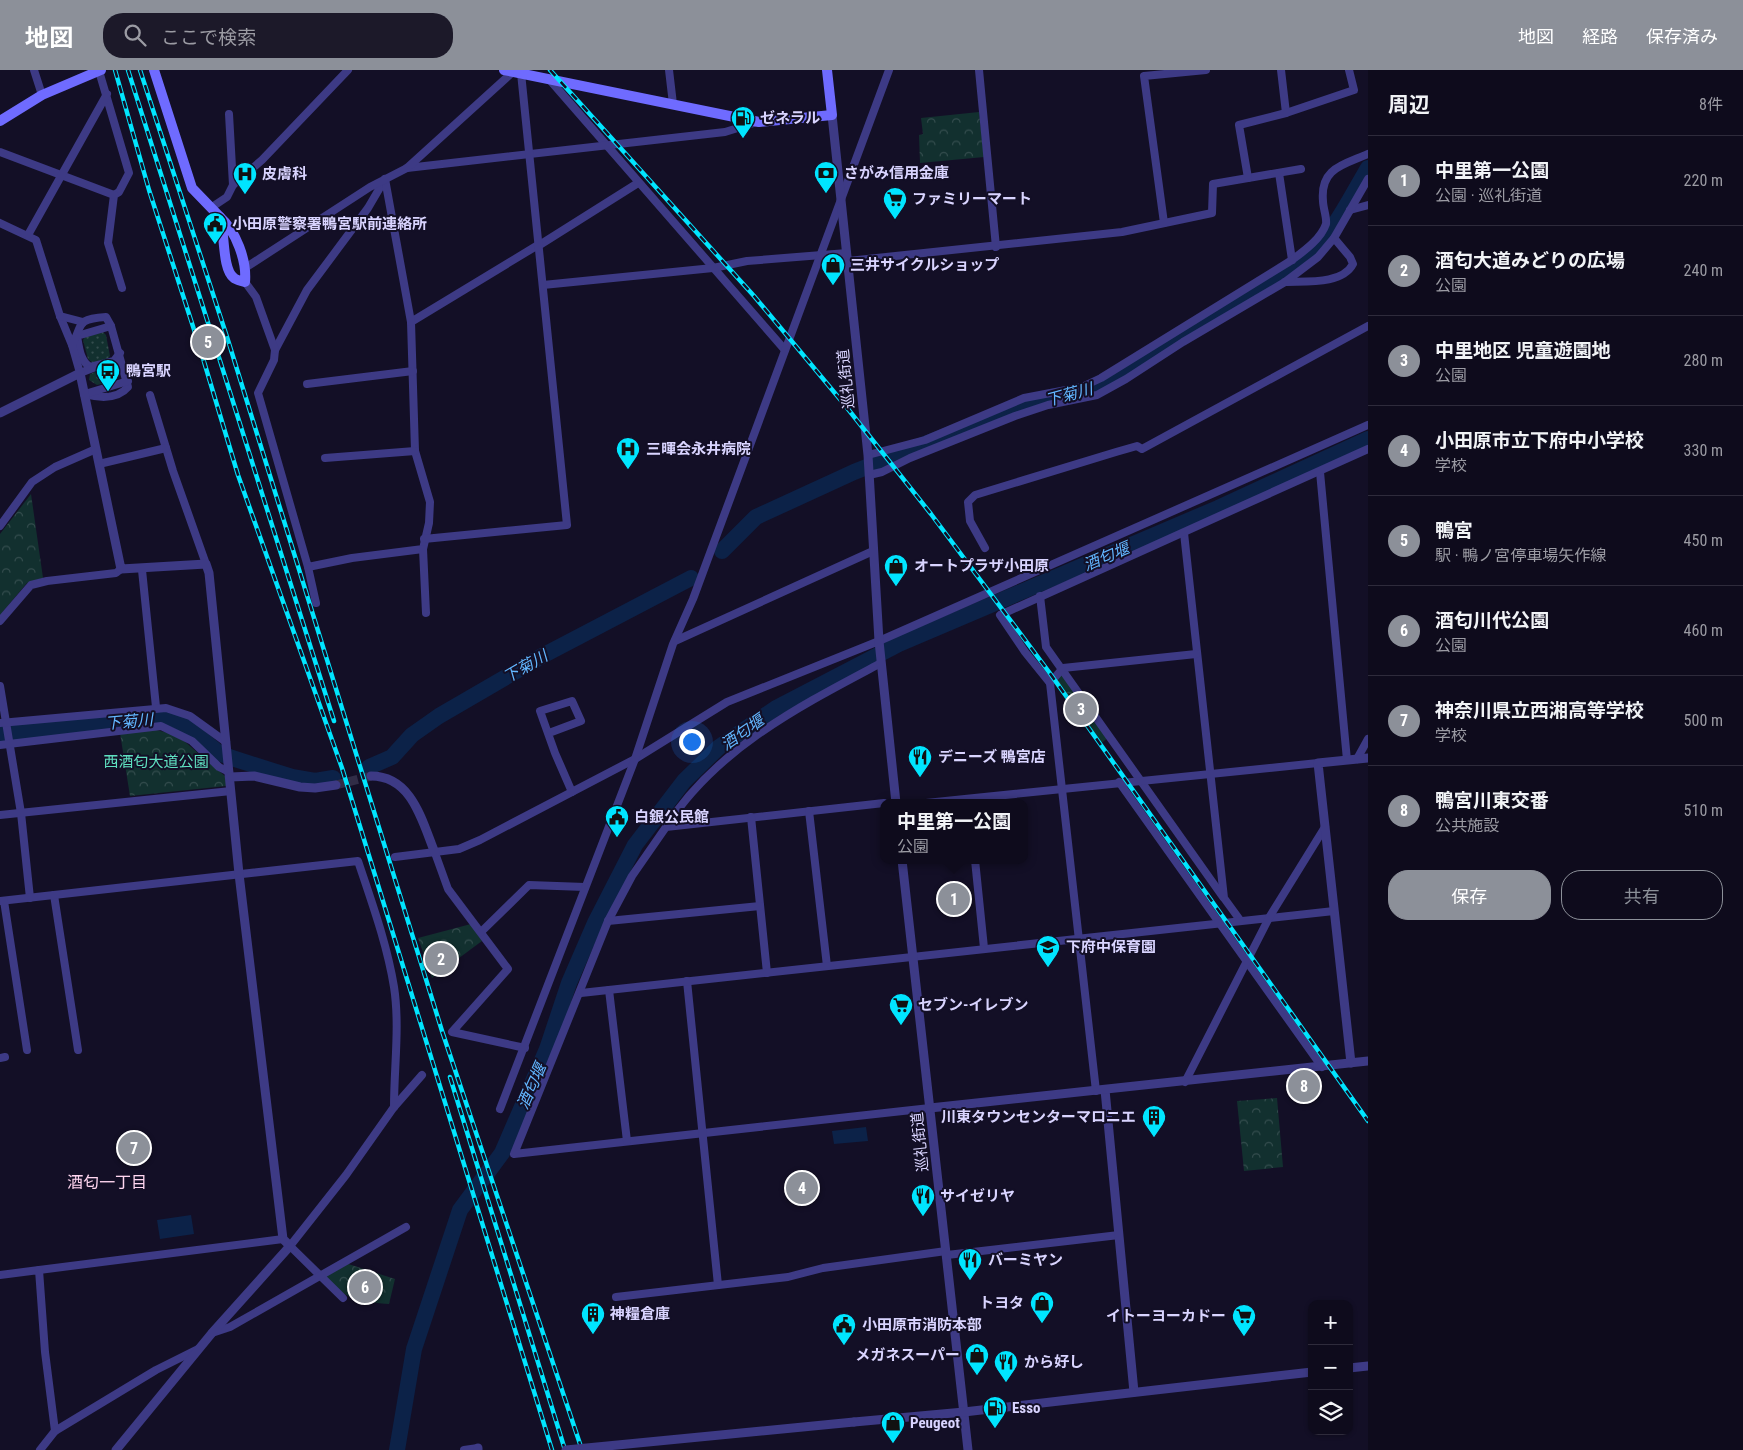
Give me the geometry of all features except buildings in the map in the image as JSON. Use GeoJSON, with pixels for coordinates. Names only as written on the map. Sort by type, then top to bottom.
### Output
{"type":"FeatureCollection","features":[{"type":"Feature","properties":{"kind":"main road"},"geometry":{"type":"LineString","coordinates":[[0,120],[42,95],[100,70]]}},
{"type":"Feature","properties":{"kind":"main road"},"geometry":{"type":"LineString","coordinates":[[154,70],[192,188],[212,207],[235,235],[245,268],[245,282],[233,278],[231,274],[224,255],[226,249],[220,218]]}},
{"type":"Feature","properties":{"kind":"main road"},"geometry":{"type":"LineString","coordinates":[[513,71],[759,122],[832,115],[827,70]]}},
{"type":"Feature","properties":{"kind":"street"},"geometry":{"type":"LineString","coordinates":[[34,70],[42,95]]}},
{"type":"Feature","properties":{"kind":"street"},"geometry":{"type":"LineString","coordinates":[[0,152],[114,195],[120,192],[129,173],[100,70]]}},
{"type":"Feature","properties":{"kind":"street"},"geometry":{"type":"LineString","coordinates":[[212,207],[227,198],[234,184],[262,160],[348,70]]}},
{"type":"Feature","properties":{"kind":"street"},"geometry":{"type":"LineString","coordinates":[[668,70],[673,104]]}},
{"type":"Feature","properties":{"kind":"street"},"geometry":{"type":"LineString","coordinates":[[500,1109],[635,759],[675,641],[693,599],[889,70]]}},
{"type":"Feature","properties":{"kind":"street"},"geometry":{"type":"LineString","coordinates":[[979,70],[996,247]]}},
{"type":"Feature","properties":{"kind":"street"},"geometry":{"type":"LineString","coordinates":[[1164,223],[1144,76],[1206,70]]}},
{"type":"Feature","properties":{"kind":"street"},"geometry":{"type":"LineString","coordinates":[[1281,70],[1286,113]]}},
{"type":"Feature","properties":{"kind":"street"},"geometry":{"type":"LineString","coordinates":[[1248,178],[1239,125],[1286,113],[1354,90],[1349,70]]}},
{"type":"Feature","properties":{"kind":"street"},"geometry":{"type":"LineString","coordinates":[[424,539],[567,525],[530,153],[513,71]]}},
{"type":"Feature","properties":{"kind":"street"},"geometry":{"type":"LineString","coordinates":[[245,268],[385,179],[407,168],[513,71]]}},
{"type":"Feature","properties":{"kind":"street"},"geometry":{"type":"LineString","coordinates":[[549,79],[785,350]]}},
{"type":"Feature","properties":{"kind":"street"},"geometry":{"type":"LineString","coordinates":[[28,235],[107,94]]}},
{"type":"Feature","properties":{"kind":"street"},"geometry":{"type":"LineString","coordinates":[[229,114],[234,184]]}},
{"type":"Feature","properties":{"kind":"street","name":"巡礼街道"},"geometry":{"type":"LineString","coordinates":[[832,115],[869,465],[879,641],[882,663]]}},
{"type":"Feature","properties":{"kind":"street"},"geometry":{"type":"LineString","coordinates":[[407,168],[725,132],[759,122]]}},
{"type":"Feature","properties":{"kind":"street"},"geometry":{"type":"LineString","coordinates":[[869,465],[1024,398],[1093,382],[1292,260],[1318,237],[1326,223],[1323,182],[1328,174],[1335,168],[1368,154]]}},
{"type":"Feature","properties":{"kind":"street"},"geometry":{"type":"LineString","coordinates":[[543,285],[713,268],[747,261],[820,256],[848,257],[996,247],[1122,232],[1212,213],[1213,184],[1300,169]]}},
{"type":"Feature","properties":{"kind":"street"},"geometry":{"type":"LineString","coordinates":[[1279,173],[1292,260]]}},
{"type":"Feature","properties":{"kind":"street"},"geometry":{"type":"LineString","coordinates":[[385,179],[411,322],[415,451],[430,502],[429,523],[423,548],[426,614]]}},
{"type":"Feature","properties":{"kind":"street"},"geometry":{"type":"LineString","coordinates":[[274,350],[307,290],[368,208],[385,179]]}},
{"type":"Feature","properties":{"kind":"street"},"geometry":{"type":"LineString","coordinates":[[869,465],[882,472],[910,458],[1031,410],[1097,395],[1285,282],[1318,257],[1334,238],[1368,179]]}},
{"type":"Feature","properties":{"kind":"street"},"geometry":{"type":"LineString","coordinates":[[411,322],[538,246],[638,183]]}},
{"type":"Feature","properties":{"kind":"street"},"geometry":{"type":"LineString","coordinates":[[114,195],[108,243],[122,288]]}},
{"type":"Feature","properties":{"kind":"street"},"geometry":{"type":"LineString","coordinates":[[1350,210],[1368,204]]}},
{"type":"Feature","properties":{"kind":"street"},"geometry":{"type":"LineString","coordinates":[[0,223],[36,240],[80,373],[121,569]]}},
{"type":"Feature","properties":{"kind":"street"},"geometry":{"type":"LineString","coordinates":[[1285,282],[1319,281],[1336,277],[1350,269],[1353,264],[1350,257],[1334,238]]}},
{"type":"Feature","properties":{"kind":"street"},"geometry":{"type":"LineString","coordinates":[[245,282],[256,297],[274,350],[274,360],[258,393],[308,567],[316,603]]}},
{"type":"Feature","properties":{"kind":"street"},"geometry":{"type":"LineString","coordinates":[[60,316],[83,322],[106,317],[112,326],[128,381],[84,394]]}},
{"type":"Feature","properties":{"kind":"street"},"geometry":{"type":"LineString","coordinates":[[83,322],[78,327],[77,336],[81,356],[90,367],[98,366]]}},
{"type":"Feature","properties":{"kind":"street"},"geometry":{"type":"LineString","coordinates":[[72,345],[77,336],[112,326]]}},
{"type":"Feature","properties":{"kind":"street"},"geometry":{"type":"LineString","coordinates":[[985,548],[979,534],[970,521],[968,502],[975,495],[1137,446],[1142,449],[1368,326]]}},
{"type":"Feature","properties":{"kind":"street"},"geometry":{"type":"LineString","coordinates":[[0,413],[80,373],[114,361],[120,354]]}},
{"type":"Feature","properties":{"kind":"street"},"geometry":{"type":"LineString","coordinates":[[306,384],[413,371]]}},
{"type":"Feature","properties":{"kind":"street"},"geometry":{"type":"LineString","coordinates":[[150,395],[209,573],[239,874],[286,1243],[343,1298]]}},
{"type":"Feature","properties":{"kind":"street"},"geometry":{"type":"LineString","coordinates":[[395,857],[459,849],[480,840],[635,759],[727,702],[879,641],[1368,425]]}},
{"type":"Feature","properties":{"kind":"street"},"geometry":{"type":"LineString","coordinates":[[99,464],[166,448]]}},
{"type":"Feature","properties":{"kind":"street"},"geometry":{"type":"LineString","coordinates":[[0,526],[32,482],[55,467],[96,449]]}},
{"type":"Feature","properties":{"kind":"street"},"geometry":{"type":"LineString","coordinates":[[1134,1392],[1119,1235],[1078,938],[1050,683],[1025,652],[1000,615],[1184,534],[1368,449]]}},
{"type":"Feature","properties":{"kind":"street"},"geometry":{"type":"LineString","coordinates":[[325,458],[415,451]]}},
{"type":"Feature","properties":{"kind":"street"},"geometry":{"type":"LineString","coordinates":[[1320,472],[1347,760]]}},
{"type":"Feature","properties":{"kind":"street"},"geometry":{"type":"LineString","coordinates":[[1184,534],[1224,898]]}},
{"type":"Feature","properties":{"kind":"street"},"geometry":{"type":"LineString","coordinates":[[308,567],[352,558],[423,548]]}},
{"type":"Feature","properties":{"kind":"street"},"geometry":{"type":"LineString","coordinates":[[675,641],[874,551]]}},
{"type":"Feature","properties":{"kind":"street"},"geometry":{"type":"LineString","coordinates":[[0,621],[30,585],[47,581],[116,573],[121,569],[142,570],[206,564]]}},
{"type":"Feature","properties":{"kind":"street"},"geometry":{"type":"LineString","coordinates":[[142,570],[156,707]]}},
{"type":"Feature","properties":{"kind":"street"},"geometry":{"type":"LineString","coordinates":[[1040,596],[1046,647],[1063,668],[1240,920]]}},
{"type":"Feature","properties":{"kind":"street"},"geometry":{"type":"LineString","coordinates":[[1050,683],[1063,668],[1196,654]]}},
{"type":"Feature","properties":{"kind":"street"},"geometry":{"type":"LineString","coordinates":[[896,799],[882,663],[800,707],[731,754],[678,808],[632,876],[608,921],[581,992],[514,1154],[702,1132],[1368,1062]]}},
{"type":"Feature","properties":{"kind":"street"},"geometry":{"type":"LineString","coordinates":[[0,686],[3,723],[10,744],[21,813],[30,898]]}},
{"type":"Feature","properties":{"kind":"street"},"geometry":{"type":"LineString","coordinates":[[549,733],[581,721],[572,701],[540,711],[572,792]]}},
{"type":"Feature","properties":{"kind":"street"},"geometry":{"type":"LineString","coordinates":[[3,723],[156,707],[176,710],[190,716],[227,745]]}},
{"type":"Feature","properties":{"kind":"street"},"geometry":{"type":"LineString","coordinates":[[0,745],[161,726],[192,741],[219,767],[229,772],[315,788],[336,785]]}},
{"type":"Feature","properties":{"kind":"street"},"geometry":{"type":"LineString","coordinates":[[1357,759],[1368,739]]}},
{"type":"Feature","properties":{"kind":"street"},"geometry":{"type":"LineString","coordinates":[[982,799],[1061,788],[1210,772],[1368,758]]}},
{"type":"Feature","properties":{"kind":"street"},"geometry":{"type":"LineString","coordinates":[[1318,763],[1351,1063]]}},
{"type":"Feature","properties":{"kind":"street"},"geometry":{"type":"LineString","coordinates":[[371,776],[384,776],[398,782],[408,793],[435,852],[448,889],[508,969],[452,1032],[525,1048]]}},
{"type":"Feature","properties":{"kind":"street"},"geometry":{"type":"LineString","coordinates":[[1119,782],[1322,1066]]}},
{"type":"Feature","properties":{"kind":"street"},"geometry":{"type":"LineString","coordinates":[[0,816],[231,791]]}},
{"type":"Feature","properties":{"kind":"street"},"geometry":{"type":"LineString","coordinates":[[666,827],[880,804]]}},
{"type":"Feature","properties":{"kind":"street"},"geometry":{"type":"LineString","coordinates":[[809,811],[827,966]]}},
{"type":"Feature","properties":{"kind":"street"},"geometry":{"type":"LineString","coordinates":[[751,817],[767,973]]}},
{"type":"Feature","properties":{"kind":"street"},"geometry":{"type":"LineString","coordinates":[[1184,1082],[1270,916],[1325,827]]}},
{"type":"Feature","properties":{"kind":"street"},"geometry":{"type":"LineString","coordinates":[[27,1050],[2,901],[358,861],[383,939],[394,989],[396,1050],[394,1107]]}},
{"type":"Feature","properties":{"kind":"street","name":"巡礼街道"},"geometry":{"type":"LineString","coordinates":[[902,864],[968,1450]]}},
{"type":"Feature","properties":{"kind":"street"},"geometry":{"type":"LineString","coordinates":[[975,864],[984,948]]}},
{"type":"Feature","properties":{"kind":"street"},"geometry":{"type":"LineString","coordinates":[[481,932],[529,885],[585,887]]}},
{"type":"Feature","properties":{"kind":"street"},"geometry":{"type":"LineString","coordinates":[[54,895],[78,1050]]}},
{"type":"Feature","properties":{"kind":"street"},"geometry":{"type":"LineString","coordinates":[[608,921],[760,906]]}},
{"type":"Feature","properties":{"kind":"street"},"geometry":{"type":"LineString","coordinates":[[581,992],[1334,910]]}},
{"type":"Feature","properties":{"kind":"street"},"geometry":{"type":"LineString","coordinates":[[686,981],[718,1285]]}},
{"type":"Feature","properties":{"kind":"street"},"geometry":{"type":"LineString","coordinates":[[610,990],[627,1141]]}},
{"type":"Feature","properties":{"kind":"street"},"geometry":{"type":"LineString","coordinates":[[116,1450],[286,1243],[346,1175],[394,1107],[422,1075]]}},
{"type":"Feature","properties":{"kind":"street"},"geometry":{"type":"LineString","coordinates":[[212,1333],[230,1328],[406,1227]]}},
{"type":"Feature","properties":{"kind":"street"},"geometry":{"type":"LineString","coordinates":[[616,1297],[788,1277],[823,1268],[1119,1235]]}},
{"type":"Feature","properties":{"kind":"street"},"geometry":{"type":"LineString","coordinates":[[0,1276],[286,1243]]}},
{"type":"Feature","properties":{"kind":"street"},"geometry":{"type":"LineString","coordinates":[[39,1270],[45,1352],[55,1431]]}},
{"type":"Feature","properties":{"kind":"street"},"geometry":{"type":"LineString","coordinates":[[40,1450],[55,1431],[156,1370],[200,1348]]}},
{"type":"Feature","properties":{"kind":"street"},"geometry":{"type":"LineString","coordinates":[[1353,1368],[1368,1366]]}},
{"type":"Feature","properties":{"kind":"street"},"geometry":{"type":"LineString","coordinates":[[566,1450],[964,1412],[1308,1372]]}},
{"type":"Feature","properties":{"kind":"street"},"geometry":{"type":"LineString","coordinates":[[464,1450],[478,1449]]}},
{"type":"Feature","properties":{"kind":"green space"},"geometry":{"type":"Polygon","coordinates":[[[979,112],[984,157],[920,163],[919,135],[923,134],[921,118],[979,112]]]}},
{"type":"Feature","properties":{"kind":"green space"},"geometry":{"type":"Polygon","coordinates":[[[103,332],[106,335],[110,356],[106,360],[93,363],[88,359],[83,340],[85,337],[103,332]]]}},
{"type":"Feature","properties":{"kind":"green space"},"geometry":{"type":"Polygon","coordinates":[[[114,365],[119,372],[114,381],[97,385],[89,380],[90,374],[114,365]]]}},
{"type":"Feature","properties":{"kind":"green space"},"geometry":{"type":"Polygon","coordinates":[[[31,494],[43,578],[27,583],[0,615],[0,534],[31,494]]]}},
{"type":"Feature","properties":{"kind":"green space"},"geometry":{"type":"Polygon","coordinates":[[[1063,671],[1109,737],[1099,745],[1053,682],[1063,671]]]}},
{"type":"Feature","properties":{"kind":"green space","name":"西酒匂大道公園"},"geometry":{"type":"Polygon","coordinates":[[[156,730],[177,735],[226,777],[226,786],[130,796],[120,733],[156,730]]]}},
{"type":"Feature","properties":{"kind":"green space"},"geometry":{"type":"Polygon","coordinates":[[[969,890],[971,905],[940,909],[938,894],[969,890]]]}},
{"type":"Feature","properties":{"kind":"green space"},"geometry":{"type":"Polygon","coordinates":[[[471,924],[482,941],[432,978],[418,938],[471,924]]]}},
{"type":"Feature","properties":{"kind":"green space"},"geometry":{"type":"Polygon","coordinates":[[[1277,1098],[1283,1167],[1244,1171],[1237,1101],[1277,1098]]]}},
{"type":"Feature","properties":{"kind":"green space"},"geometry":{"type":"Polygon","coordinates":[[[339,1261],[395,1279],[389,1304],[365,1302],[350,1297],[320,1272],[339,1261]]]}},
{"type":"Feature","properties":{"kind":"water"},"geometry":{"type":"Polygon","coordinates":[[[866,1127],[868,1141],[834,1144],[832,1131],[866,1127]]]}},
{"type":"Feature","properties":{"kind":"water"},"geometry":{"type":"Polygon","coordinates":[[[191,1215],[194,1234],[160,1239],[157,1220],[191,1215]]]}},
{"type":"Feature","properties":{"kind":"waterway","name":"下菊川"},"geometry":{"type":"LineString","coordinates":[[722,551],[756,517],[854,472],[1019,407],[1051,397],[1082,392],[1102,385],[1299,264],[1330,232],[1368,168]]}},
{"type":"Feature","properties":{"kind":"waterway","name":"酒匂堰"},"geometry":{"type":"LineString","coordinates":[[397,1450],[414,1349],[460,1210],[502,1153],[547,1049],[569,983],[595,923],[635,845],[684,781],[719,747],[776,708],[899,644],[1218,508],[1368,439]]}},
{"type":"Feature","properties":{"kind":"waterway","name":"下菊川"},"geometry":{"type":"LineString","coordinates":[[369,767],[392,757],[412,735],[439,716],[542,656],[691,578]]}},
{"type":"Feature","properties":{"kind":"waterway","name":"下菊川"},"geometry":{"type":"LineString","coordinates":[[0,734],[157,717],[175,720],[186,726],[219,753],[232,758],[292,777],[315,781],[333,778]]}},
{"type":"Feature","properties":{"kind":"tunnel"},"geometry":{"type":"LineString","coordinates":[[336,785],[371,776]]}},
{"type":"Feature","properties":{"kind":"railway"},"geometry":{"type":"LineString","coordinates":[[115,70],[149,190],[199,345],[238,475],[342,768],[552,1450]]}},
{"type":"Feature","properties":{"kind":"railway"},"geometry":{"type":"LineString","coordinates":[[128,70],[334,721]]}},
{"type":"Feature","properties":{"kind":"railway"},"geometry":{"type":"LineString","coordinates":[[140,70],[227,337],[442,1031],[582,1450]]}},
{"type":"Feature","properties":{"kind":"railway"},"geometry":{"type":"LineString","coordinates":[[550,70],[754,296],[844,404],[931,514],[1049,672],[1368,1121]]}},
{"type":"Feature","properties":{"kind":"railway"},"geometry":{"type":"LineString","coordinates":[[450,1077],[565,1450]]}},
{"type":"Feature","properties":{"kind":"place","name":"ゼネラル"},"geometry":{"type":"Point","coordinates":[743,139]}},
{"type":"Feature","properties":{"kind":"place","name":"さがみ信用金庫"},"geometry":{"type":"Point","coordinates":[826,194]}},
{"type":"Feature","properties":{"kind":"place","name":"皮膚科"},"geometry":{"type":"Point","coordinates":[245,195]}},
{"type":"Feature","properties":{"kind":"place","name":"ファミリーマート"},"geometry":{"type":"Point","coordinates":[895,220]}},
{"type":"Feature","properties":{"kind":"place","name":"小田原警察署鴨宮駅前連絡所"},"geometry":{"type":"Point","coordinates":[215,245]}},
{"type":"Feature","properties":{"kind":"place","name":"三井サイクルショップ"},"geometry":{"type":"Point","coordinates":[833,286]}},
{"type":"Feature","properties":{"kind":"place","name":"鴨宮"},"geometry":{"type":"Point","coordinates":[208,342]}},
{"type":"Feature","properties":{"kind":"place","name":"鴨宮駅"},"geometry":{"type":"Point","coordinates":[108,392]}},
{"type":"Feature","properties":{"kind":"place","name":"三暉会永井病院"},"geometry":{"type":"Point","coordinates":[628,470]}},
{"type":"Feature","properties":{"kind":"place","name":"オートプラザ小田原"},"geometry":{"type":"Point","coordinates":[896,587]}},
{"type":"Feature","properties":{"kind":"place","name":"中里地区 児童遊園地"},"geometry":{"type":"Point","coordinates":[1081,709]}},
{"type":"Feature","properties":{"kind":"place","name":"デニーズ 鴨宮店"},"geometry":{"type":"Point","coordinates":[920,778]}},
{"type":"Feature","properties":{"kind":"place","name":"白銀公民館"},"geometry":{"type":"Point","coordinates":[617,838]}},
{"type":"Feature","properties":{"kind":"place","name":"中里第一公園"},"geometry":{"type":"Point","coordinates":[954,899]}},
{"type":"Feature","properties":{"kind":"place","name":"酒匂大道みどりの広場"},"geometry":{"type":"Point","coordinates":[441,959]}},
{"type":"Feature","properties":{"kind":"place","name":"下府中保育園"},"geometry":{"type":"Point","coordinates":[1048,968]}},
{"type":"Feature","properties":{"kind":"place","name":"セブン-イレブン"},"geometry":{"type":"Point","coordinates":[901,1026]}},
{"type":"Feature","properties":{"kind":"place","name":"鴨宮川東交番"},"geometry":{"type":"Point","coordinates":[1304,1086]}},
{"type":"Feature","properties":{"kind":"place","name":"川東タウンセンターマロニエ"},"geometry":{"type":"Point","coordinates":[1154,1138]}},
{"type":"Feature","properties":{"kind":"place","name":"神奈川県立西湘高等学校"},"geometry":{"type":"Point","coordinates":[134,1148]}},
{"type":"Feature","properties":{"kind":"place","name":"小田原市立下府中小学校"},"geometry":{"type":"Point","coordinates":[802,1188]}},
{"type":"Feature","properties":{"kind":"place","name":"サイゼリヤ"},"geometry":{"type":"Point","coordinates":[923,1217]}},
{"type":"Feature","properties":{"kind":"place","name":"バーミヤン"},"geometry":{"type":"Point","coordinates":[970,1281]}},
{"type":"Feature","properties":{"kind":"place","name":"酒匂川代公園"},"geometry":{"type":"Point","coordinates":[365,1287]}},
{"type":"Feature","properties":{"kind":"place","name":"トヨタ"},"geometry":{"type":"Point","coordinates":[1042,1324]}},
{"type":"Feature","properties":{"kind":"place","name":"神糧倉庫"},"geometry":{"type":"Point","coordinates":[593,1335]}},
{"type":"Feature","properties":{"kind":"place","name":"イトーヨーカドー"},"geometry":{"type":"Point","coordinates":[1244,1337]}},
{"type":"Feature","properties":{"kind":"place","name":"小田原市消防本部"},"geometry":{"type":"Point","coordinates":[844,1346]}},
{"type":"Feature","properties":{"kind":"place","name":"メガネスーパー"},"geometry":{"type":"Point","coordinates":[977,1376]}},
{"type":"Feature","properties":{"kind":"place","name":"から好し"},"geometry":{"type":"Point","coordinates":[1006,1383]}},
{"type":"Feature","properties":{"kind":"place","name":"Esso"},"geometry":{"type":"Point","coordinates":[995,1429]}},
{"type":"Feature","properties":{"kind":"place","name":"Peugeot"},"geometry":{"type":"Point","coordinates":[893,1444]}},
{"type":"Feature","properties":{"kind":"district","name":"酒匂一丁目"},"geometry":{"type":"Point","coordinates":[107,1182]}}]}
